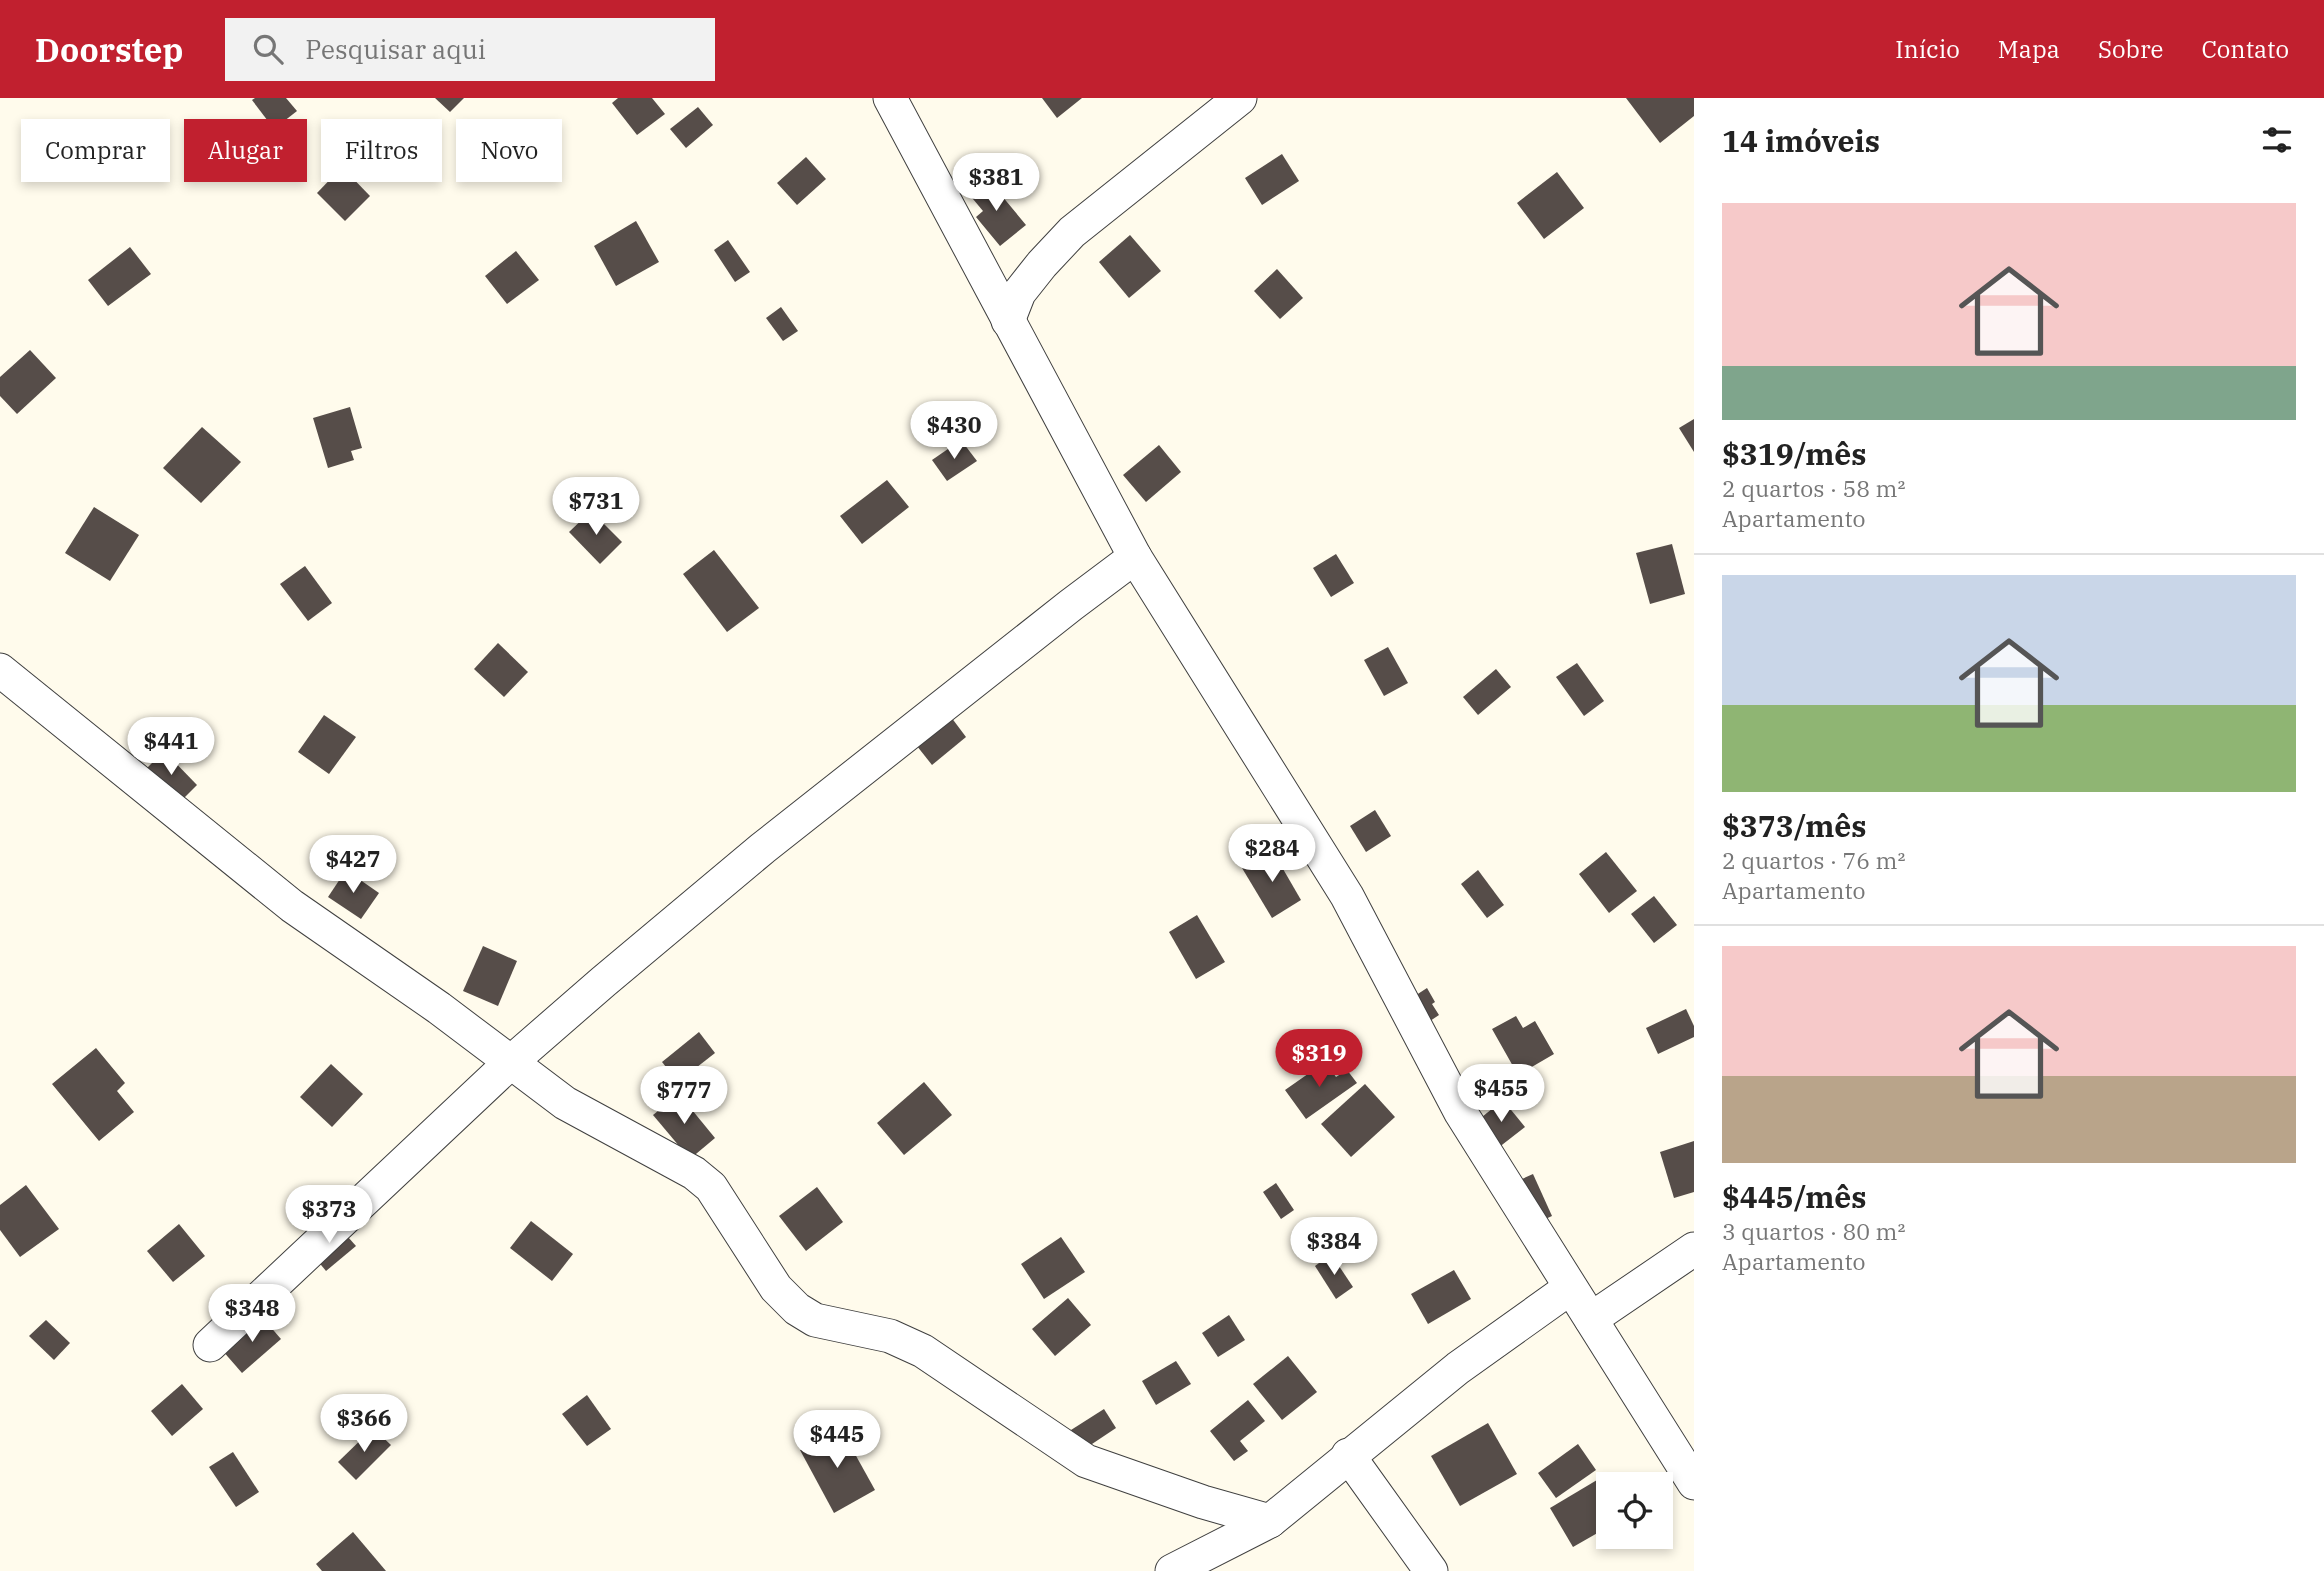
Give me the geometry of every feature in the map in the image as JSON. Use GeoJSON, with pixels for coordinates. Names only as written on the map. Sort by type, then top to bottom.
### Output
{"type":"FeatureCollection","features":[{"type":"Feature","properties":{"kind":"street"},"geometry":{"type":"LineString","coordinates":[[890,98],[1135,557],[1347,896],[1461,1113],[1694,1483]]}},
{"type":"Feature","properties":{"kind":"street"},"geometry":{"type":"LineString","coordinates":[[1008,321],[1019,293],[1072,232],[1240,98]]}},
{"type":"Feature","properties":{"kind":"street"},"geometry":{"type":"LineString","coordinates":[[210,1345],[511,1062],[763,848],[1135,557]]}},
{"type":"Feature","properties":{"kind":"street"},"geometry":{"type":"LineString","coordinates":[[0,670],[292,906],[439,1008],[565,1103],[694,1173],[711,1187],[776,1288],[797,1309],[815,1320],[890,1336],[923,1351],[1086,1461],[1203,1502],[1270,1521]]}},
{"type":"Feature","properties":{"kind":"street"},"geometry":{"type":"LineString","coordinates":[[1591,1319],[1694,1249]]}},
{"type":"Feature","properties":{"kind":"street"},"geometry":{"type":"LineString","coordinates":[[1172,1571],[1270,1521],[1458,1368],[1570,1288]]}},
{"type":"Feature","properties":{"kind":"street"},"geometry":{"type":"LineString","coordinates":[[1348,1455],[1431,1571]]}},
{"type":"Feature","properties":{"kind":"building"},"geometry":{"type":"Polygon","coordinates":[[[286,98],[297,111],[287,119],[266,119],[252,100],[286,98]]]}},
{"type":"Feature","properties":{"kind":"building"},"geometry":{"type":"Polygon","coordinates":[[[435,98],[464,98],[450,112],[435,98]]]}},
{"type":"Feature","properties":{"kind":"building"},"geometry":{"type":"Polygon","coordinates":[[[618,98],[652,98],[665,114],[637,135],[612,103],[618,98]]]}},
{"type":"Feature","properties":{"kind":"building"},"geometry":{"type":"Polygon","coordinates":[[[1042,98],[1082,98],[1057,118],[1042,98]]]}},
{"type":"Feature","properties":{"kind":"building"},"geometry":{"type":"Polygon","coordinates":[[[1626,98],[1694,98],[1694,116],[1660,143],[1626,98]]]}},
{"type":"Feature","properties":{"kind":"building"},"geometry":{"type":"Polygon","coordinates":[[[698,107],[713,125],[686,148],[670,129],[698,107]]]}},
{"type":"Feature","properties":{"kind":"building"},"geometry":{"type":"Polygon","coordinates":[[[1282,154],[1299,181],[1262,205],[1245,178],[1282,154]]]}},
{"type":"Feature","properties":{"kind":"building"},"geometry":{"type":"Polygon","coordinates":[[[806,157],[826,179],[797,205],[777,183],[806,157]]]}},
{"type":"Feature","properties":{"kind":"building"},"geometry":{"type":"Polygon","coordinates":[[[1557,172],[1584,208],[1544,239],[1517,203],[1557,172]]]}},
{"type":"Feature","properties":{"kind":"building"},"geometry":{"type":"Polygon","coordinates":[[[987,178],[1026,225],[1000,246],[976,217],[983,211],[968,193],[987,178]]]}},
{"type":"Feature","properties":{"kind":"building"},"geometry":{"type":"Polygon","coordinates":[[[328,182],[356,182],[370,196],[345,221],[317,193],[328,182]]]}},
{"type":"Feature","properties":{"kind":"building"},"geometry":{"type":"Polygon","coordinates":[[[636,221],[659,262],[616,286],[594,246],[636,221]]]}},
{"type":"Feature","properties":{"kind":"building"},"geometry":{"type":"Polygon","coordinates":[[[1130,235],[1161,271],[1129,298],[1099,262],[1130,235]]]}},
{"type":"Feature","properties":{"kind":"building"},"geometry":{"type":"Polygon","coordinates":[[[728,240],[750,272],[735,282],[714,250],[728,240]]]}},
{"type":"Feature","properties":{"kind":"building"},"geometry":{"type":"Polygon","coordinates":[[[130,247],[151,274],[108,306],[88,280],[130,247]]]}},
{"type":"Feature","properties":{"kind":"building"},"geometry":{"type":"Polygon","coordinates":[[[516,251],[539,280],[507,304],[485,276],[516,251]]]}},
{"type":"Feature","properties":{"kind":"building"},"geometry":{"type":"Polygon","coordinates":[[[1277,269],[1303,298],[1280,319],[1254,291],[1277,269]]]}},
{"type":"Feature","properties":{"kind":"building"},"geometry":{"type":"Polygon","coordinates":[[[781,307],[798,331],[783,341],[766,318],[781,307]]]}},
{"type":"Feature","properties":{"kind":"building"},"geometry":{"type":"Polygon","coordinates":[[[30,350],[56,378],[17,414],[0,396],[0,377],[30,350]]]}},
{"type":"Feature","properties":{"kind":"building"},"geometry":{"type":"Polygon","coordinates":[[[350,407],[362,448],[351,451],[354,460],[328,468],[313,418],[350,407]]]}},
{"type":"Feature","properties":{"kind":"building"},"geometry":{"type":"Polygon","coordinates":[[[1694,419],[1694,452],[1679,428],[1694,419]]]}},
{"type":"Feature","properties":{"kind":"building"},"geometry":{"type":"Polygon","coordinates":[[[202,427],[241,462],[201,503],[163,468],[202,427]]]}},
{"type":"Feature","properties":{"kind":"building"},"geometry":{"type":"Polygon","coordinates":[[[961,440],[977,461],[947,481],[932,460],[961,440]]]}},
{"type":"Feature","properties":{"kind":"building"},"geometry":{"type":"Polygon","coordinates":[[[1159,445],[1181,472],[1146,502],[1123,475],[1159,445]]]}},
{"type":"Feature","properties":{"kind":"building"},"geometry":{"type":"Polygon","coordinates":[[[887,480],[909,507],[862,544],[840,516],[887,480]]]}},
{"type":"Feature","properties":{"kind":"building"},"geometry":{"type":"Polygon","coordinates":[[[94,507],[139,535],[110,581],[65,553],[94,507]]]}},
{"type":"Feature","properties":{"kind":"building"},"geometry":{"type":"Polygon","coordinates":[[[591,511],[622,542],[600,564],[569,532],[591,511]]]}},
{"type":"Feature","properties":{"kind":"building"},"geometry":{"type":"Polygon","coordinates":[[[1672,544],[1685,594],[1650,604],[1636,553],[1672,544]]]}},
{"type":"Feature","properties":{"kind":"building"},"geometry":{"type":"Polygon","coordinates":[[[714,550],[759,608],[727,632],[683,574],[714,550]]]}},
{"type":"Feature","properties":{"kind":"building"},"geometry":{"type":"Polygon","coordinates":[[[1336,554],[1354,583],[1331,597],[1313,568],[1336,554]]]}},
{"type":"Feature","properties":{"kind":"building"},"geometry":{"type":"Polygon","coordinates":[[[305,566],[332,603],[308,621],[280,584],[305,566]]]}},
{"type":"Feature","properties":{"kind":"building"},"geometry":{"type":"Polygon","coordinates":[[[498,643],[528,672],[504,697],[474,669],[498,643]]]}},
{"type":"Feature","properties":{"kind":"building"},"geometry":{"type":"Polygon","coordinates":[[[1388,647],[1408,683],[1384,696],[1364,660],[1388,647]]]}},
{"type":"Feature","properties":{"kind":"building"},"geometry":{"type":"Polygon","coordinates":[[[1577,663],[1604,701],[1584,716],[1556,677],[1577,663]]]}},
{"type":"Feature","properties":{"kind":"building"},"geometry":{"type":"Polygon","coordinates":[[[1496,669],[1511,687],[1478,715],[1463,697],[1496,669]]]}},
{"type":"Feature","properties":{"kind":"building"},"geometry":{"type":"Polygon","coordinates":[[[948,713],[966,737],[932,765],[913,741],[948,713]]]}},
{"type":"Feature","properties":{"kind":"building"},"geometry":{"type":"Polygon","coordinates":[[[324,715],[356,737],[329,774],[298,752],[324,715]]]}},
{"type":"Feature","properties":{"kind":"building"},"geometry":{"type":"Polygon","coordinates":[[[164,751],[197,785],[179,803],[146,769],[164,751]]]}},
{"type":"Feature","properties":{"kind":"building"},"geometry":{"type":"Polygon","coordinates":[[[1375,810],[1391,836],[1366,852],[1350,826],[1375,810]]]}},
{"type":"Feature","properties":{"kind":"building"},"geometry":{"type":"Polygon","coordinates":[[[1272,850],[1301,900],[1272,918],[1242,868],[1272,850]]]}},
{"type":"Feature","properties":{"kind":"building"},"geometry":{"type":"Polygon","coordinates":[[[1606,852],[1637,891],[1609,913],[1579,874],[1606,852]]]}},
{"type":"Feature","properties":{"kind":"building"},"geometry":{"type":"Polygon","coordinates":[[[346,870],[379,893],[361,919],[328,897],[346,870]]]}},
{"type":"Feature","properties":{"kind":"building"},"geometry":{"type":"Polygon","coordinates":[[[1478,870],[1504,905],[1487,918],[1461,884],[1478,870]]]}},
{"type":"Feature","properties":{"kind":"building"},"geometry":{"type":"Polygon","coordinates":[[[1654,896],[1677,925],[1654,943],[1631,914],[1654,896]]]}},
{"type":"Feature","properties":{"kind":"building"},"geometry":{"type":"Polygon","coordinates":[[[1197,915],[1225,962],[1196,979],[1169,932],[1197,915]]]}},
{"type":"Feature","properties":{"kind":"building"},"geometry":{"type":"Polygon","coordinates":[[[483,946],[517,961],[498,1006],[463,991],[483,946]]]}},
{"type":"Feature","properties":{"kind":"building"},"geometry":{"type":"Polygon","coordinates":[[[1427,988],[1439,1015],[1421,1027],[1404,1003],[1427,988]]]}},
{"type":"Feature","properties":{"kind":"building"},"geometry":{"type":"Polygon","coordinates":[[[1686,1009],[1694,1026],[1694,1037],[1658,1054],[1646,1028],[1686,1009]]]}},
{"type":"Feature","properties":{"kind":"building"},"geometry":{"type":"Polygon","coordinates":[[[1516,1016],[1523,1028],[1535,1021],[1554,1054],[1518,1075],[1492,1029],[1516,1016]]]}},
{"type":"Feature","properties":{"kind":"building"},"geometry":{"type":"Polygon","coordinates":[[[699,1032],[715,1053],[678,1082],[662,1062],[699,1032]]]}},
{"type":"Feature","properties":{"kind":"building"},"geometry":{"type":"Polygon","coordinates":[[[96,1048],[125,1083],[117,1091],[134,1112],[99,1141],[52,1084],[96,1048]]]}},
{"type":"Feature","properties":{"kind":"building"},"geometry":{"type":"Polygon","coordinates":[[[1325,1062],[1336,1077],[1347,1070],[1357,1083],[1306,1119],[1285,1090],[1325,1062]]]}},
{"type":"Feature","properties":{"kind":"building"},"geometry":{"type":"Polygon","coordinates":[[[331,1064],[363,1094],[332,1127],[300,1097],[331,1064]]]}},
{"type":"Feature","properties":{"kind":"building"},"geometry":{"type":"Polygon","coordinates":[[[924,1082],[952,1115],[904,1155],[877,1123],[924,1082]]]}},
{"type":"Feature","properties":{"kind":"building"},"geometry":{"type":"Polygon","coordinates":[[[1365,1084],[1395,1117],[1351,1157],[1321,1124],[1365,1084]]]}},
{"type":"Feature","properties":{"kind":"building"},"geometry":{"type":"Polygon","coordinates":[[[679,1094],[715,1138],[690,1159],[653,1115],[679,1094]]]}},
{"type":"Feature","properties":{"kind":"building"},"geometry":{"type":"Polygon","coordinates":[[[1503,1100],[1525,1127],[1498,1148],[1477,1121],[1503,1100]]]}},
{"type":"Feature","properties":{"kind":"building"},"geometry":{"type":"Polygon","coordinates":[[[1694,1141],[1694,1192],[1674,1198],[1660,1152],[1694,1141]]]}},
{"type":"Feature","properties":{"kind":"building"},"geometry":{"type":"Polygon","coordinates":[[[1533,1174],[1552,1216],[1519,1231],[1500,1189],[1533,1174]]]}},
{"type":"Feature","properties":{"kind":"building"},"geometry":{"type":"Polygon","coordinates":[[[1276,1183],[1294,1210],[1281,1219],[1263,1192],[1276,1183]]]}},
{"type":"Feature","properties":{"kind":"building"},"geometry":{"type":"Polygon","coordinates":[[[26,1185],[59,1229],[20,1257],[0,1230],[0,1205],[26,1185]]]}},
{"type":"Feature","properties":{"kind":"building"},"geometry":{"type":"Polygon","coordinates":[[[817,1187],[843,1222],[806,1251],[779,1216],[817,1187]]]}},
{"type":"Feature","properties":{"kind":"building"},"geometry":{"type":"Polygon","coordinates":[[[332,1219],[356,1246],[326,1271],[303,1243],[332,1219]]]}},
{"type":"Feature","properties":{"kind":"building"},"geometry":{"type":"Polygon","coordinates":[[[531,1221],[573,1254],[552,1281],[510,1248],[531,1221]]]}},
{"type":"Feature","properties":{"kind":"building"},"geometry":{"type":"Polygon","coordinates":[[[179,1224],[205,1256],[173,1282],[147,1251],[179,1224]]]}},
{"type":"Feature","properties":{"kind":"building"},"geometry":{"type":"Polygon","coordinates":[[[1061,1237],[1085,1272],[1044,1299],[1021,1264],[1061,1237]]]}},
{"type":"Feature","properties":{"kind":"building"},"geometry":{"type":"Polygon","coordinates":[[[1331,1254],[1353,1287],[1336,1299],[1315,1266],[1331,1254]]]}},
{"type":"Feature","properties":{"kind":"building"},"geometry":{"type":"Polygon","coordinates":[[[1454,1270],[1471,1299],[1428,1324],[1411,1294],[1454,1270]]]}},
{"type":"Feature","properties":{"kind":"building"},"geometry":{"type":"Polygon","coordinates":[[[1068,1298],[1091,1325],[1055,1356],[1032,1329],[1068,1298]]]}},
{"type":"Feature","properties":{"kind":"building"},"geometry":{"type":"Polygon","coordinates":[[[1229,1315],[1245,1340],[1218,1357],[1202,1333],[1229,1315]]]}},
{"type":"Feature","properties":{"kind":"building"},"geometry":{"type":"Polygon","coordinates":[[[261,1316],[281,1339],[242,1373],[222,1350],[261,1316]]]}},
{"type":"Feature","properties":{"kind":"building"},"geometry":{"type":"Polygon","coordinates":[[[46,1320],[70,1343],[54,1360],[29,1336],[46,1320]]]}},
{"type":"Feature","properties":{"kind":"building"},"geometry":{"type":"Polygon","coordinates":[[[1288,1356],[1317,1392],[1282,1420],[1253,1384],[1288,1356]]]}},
{"type":"Feature","properties":{"kind":"building"},"geometry":{"type":"Polygon","coordinates":[[[1176,1361],[1191,1384],[1156,1405],[1142,1381],[1176,1361]]]}},
{"type":"Feature","properties":{"kind":"building"},"geometry":{"type":"Polygon","coordinates":[[[182,1384],[203,1409],[172,1436],[151,1411],[182,1384]]]}},
{"type":"Feature","properties":{"kind":"building"},"geometry":{"type":"Polygon","coordinates":[[[587,1395],[611,1429],[587,1446],[562,1414],[587,1395]]]}},
{"type":"Feature","properties":{"kind":"building"},"geometry":{"type":"Polygon","coordinates":[[[1248,1400],[1265,1421],[1240,1441],[1248,1451],[1234,1461],[1210,1431],[1248,1400]]]}},
{"type":"Feature","properties":{"kind":"building"},"geometry":{"type":"Polygon","coordinates":[[[1104,1409],[1116,1428],[1083,1450],[1071,1430],[1104,1409]]]}},
{"type":"Feature","properties":{"kind":"building"},"geometry":{"type":"Polygon","coordinates":[[[1488,1423],[1517,1474],[1460,1506],[1431,1456],[1488,1423]]]}},
{"type":"Feature","properties":{"kind":"building"},"geometry":{"type":"Polygon","coordinates":[[[840,1427],[875,1490],[834,1513],[800,1450],[840,1427]]]}},
{"type":"Feature","properties":{"kind":"building"},"geometry":{"type":"Polygon","coordinates":[[[373,1428],[391,1445],[356,1480],[338,1462],[373,1428]]]}},
{"type":"Feature","properties":{"kind":"building"},"geometry":{"type":"Polygon","coordinates":[[[1578,1444],[1596,1470],[1556,1498],[1538,1473],[1578,1444]]]}},
{"type":"Feature","properties":{"kind":"building"},"geometry":{"type":"Polygon","coordinates":[[[233,1452],[259,1492],[236,1507],[209,1467],[233,1452]]]}},
{"type":"Feature","properties":{"kind":"building"},"geometry":{"type":"Polygon","coordinates":[[[1596,1481],[1596,1534],[1573,1547],[1550,1508],[1596,1481]]]}},
{"type":"Feature","properties":{"kind":"building"},"geometry":{"type":"Polygon","coordinates":[[[353,1532],[386,1571],[322,1571],[316,1564],[353,1532]]]}}]}
